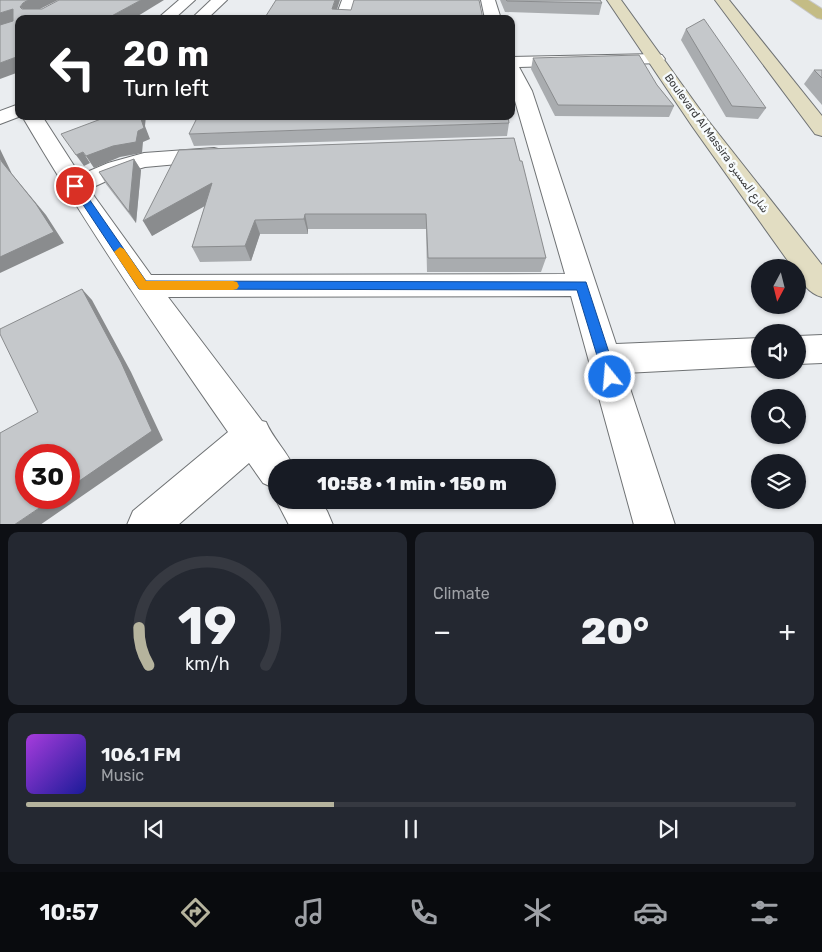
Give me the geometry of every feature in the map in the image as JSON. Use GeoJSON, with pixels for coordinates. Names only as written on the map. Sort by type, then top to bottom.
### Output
{"type":"FeatureCollection","features":[{"type":"Feature","properties":{"kind":"main road","name":"Boulevard Al Massira شارع المسيرة"},"geometry":{"type":"LineString","coordinates":[[614,0],[700,122],[822,286]]}},
{"type":"Feature","properties":{"kind":"main road"},"geometry":{"type":"LineString","coordinates":[[722,0],[822,130]]}},
{"type":"Feature","properties":{"kind":"main road"},"geometry":{"type":"LineString","coordinates":[[798,0],[822,15]]}},
{"type":"Feature","properties":{"kind":"street"},"geometry":{"type":"LineString","coordinates":[[169,15],[188,0]]}},
{"type":"Feature","properties":{"kind":"street"},"geometry":{"type":"LineString","coordinates":[[203,15],[220,0]]}},
{"type":"Feature","properties":{"kind":"street"},"geometry":{"type":"LineString","coordinates":[[344,15],[349,0]]}},
{"type":"Feature","properties":{"kind":"street"},"geometry":{"type":"LineString","coordinates":[[488,0],[493,15]]}},
{"type":"Feature","properties":{"kind":"street"},"geometry":{"type":"LineString","coordinates":[[515,62],[656,59]]}},
{"type":"Feature","properties":{"kind":"street"},"geometry":{"type":"LineString","coordinates":[[515,76],[523,91],[527,143],[581,285],[655,524]]}},
{"type":"Feature","properties":{"kind":"street"},"geometry":{"type":"LineString","coordinates":[[0,100],[15,94]]}},
{"type":"Feature","properties":{"kind":"street"},"geometry":{"type":"LineString","coordinates":[[0,118],[15,112]]}},
{"type":"Feature","properties":{"kind":"street"},"geometry":{"type":"LineString","coordinates":[[34,120],[75,186],[143,286],[269,459]]}},
{"type":"Feature","properties":{"kind":"street"},"geometry":{"type":"LineString","coordinates":[[75,186],[116,168],[144,160],[232,154]]}},
{"type":"Feature","properties":{"kind":"street"},"geometry":{"type":"LineString","coordinates":[[143,286],[581,285]]}},
{"type":"Feature","properties":{"kind":"street"},"geometry":{"type":"LineString","coordinates":[[806,350],[822,349]]}},
{"type":"Feature","properties":{"kind":"street"},"geometry":{"type":"LineString","coordinates":[[605,359],[751,352]]}},
{"type":"Feature","properties":{"kind":"street"},"geometry":{"type":"LineString","coordinates":[[147,524],[253,435]]}},
{"type":"Feature","properties":{"kind":"street"},"geometry":{"type":"LineString","coordinates":[[302,509],[313,524]]}},
{"type":"Feature","properties":{"kind":"building"},"geometry":{"type":"Polygon","coordinates":[[[0,0],[28,0],[20,7],[22,9],[42,9],[59,0],[141,0],[113,15],[15,15],[15,57],[0,63],[0,25],[13,21],[13,9],[0,13],[0,0]]]}},
{"type":"Feature","properties":{"kind":"building"},"geometry":{"type":"Polygon","coordinates":[[[276,0],[335,0],[332,9],[351,10],[354,0],[479,0],[482,15],[267,15],[276,0]]]}},
{"type":"Feature","properties":{"kind":"building"},"geometry":{"type":"Polygon","coordinates":[[[600,0],[602,3],[507,1],[600,0]]]}},
{"type":"Feature","properties":{"kind":"building"},"geometry":{"type":"Polygon","coordinates":[[[704,19],[766,108],[732,106],[686,29],[704,19]]]}},
{"type":"Feature","properties":{"kind":"building"},"geometry":{"type":"Polygon","coordinates":[[[639,55],[657,85],[674,106],[558,105],[533,58],[639,55]]]}},
{"type":"Feature","properties":{"kind":"building"},"geometry":{"type":"Polygon","coordinates":[[[814,70],[822,70],[822,78],[814,70]]]}},
{"type":"Feature","properties":{"kind":"building"},"geometry":{"type":"Polygon","coordinates":[[[98,120],[141,120],[144,128],[138,131],[136,142],[113,146],[86,156],[83,152],[76,155],[61,134],[98,120]]]}},
{"type":"Feature","properties":{"kind":"building"},"geometry":{"type":"Polygon","coordinates":[[[196,120],[509,120],[509,123],[189,134],[196,120]]]}},
{"type":"Feature","properties":{"kind":"building"},"geometry":{"type":"Polygon","coordinates":[[[514,138],[520,161],[522,161],[546,258],[428,258],[426,214],[305,214],[304,219],[255,220],[245,246],[192,247],[212,183],[143,221],[179,150],[514,138]]]}},
{"type":"Feature","properties":{"kind":"building"},"geometry":{"type":"Polygon","coordinates":[[[0,158],[36,204],[54,232],[0,257],[0,158]]]}},
{"type":"Feature","properties":{"kind":"building"},"geometry":{"type":"Polygon","coordinates":[[[134,159],[129,212],[99,172],[134,159]]]}},
{"type":"Feature","properties":{"kind":"building"},"geometry":{"type":"Polygon","coordinates":[[[82,289],[121,362],[152,431],[80,480],[80,444],[15,444],[15,509],[38,509],[15,524],[0,524],[0,433],[38,412],[0,334],[0,329],[82,289]]]}},
{"type":"Feature","properties":{"kind":"slow traffic"},"geometry":{"type":"LineString","coordinates":[[120,252],[143,286],[233,286]]}},
{"type":"Feature","properties":{"kind":"route"},"geometry":{"type":"LineString","coordinates":[[75,186],[143,286],[581,285],[610,377]]}}]}
